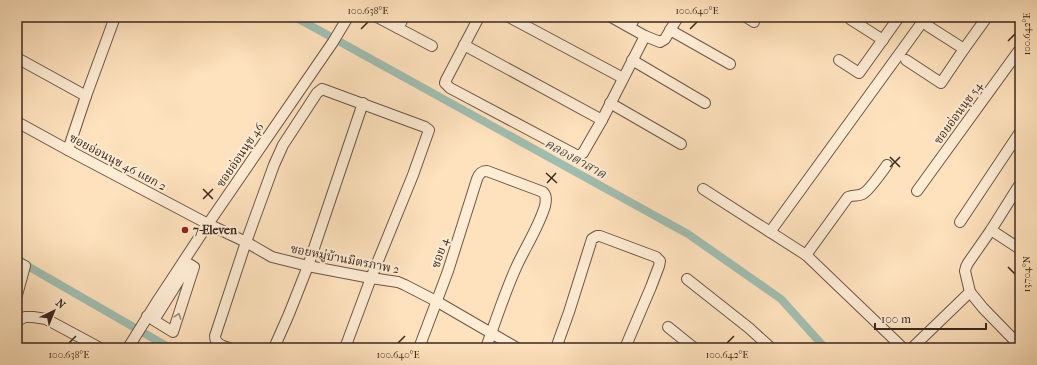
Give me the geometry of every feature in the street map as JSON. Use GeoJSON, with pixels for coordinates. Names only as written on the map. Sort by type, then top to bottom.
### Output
{"type":"FeatureCollection","features":[{"type":"Feature","properties":{"kind":"street"},"geometry":{"type":"LineString","coordinates":[[68,150],[115,17]]}},
{"type":"Feature","properties":{"kind":"street"},"geometry":{"type":"LineString","coordinates":[[377,17],[432,46]]}},
{"type":"Feature","properties":{"kind":"street"},"geometry":{"type":"LineString","coordinates":[[398,28],[404,17]]}},
{"type":"Feature","properties":{"kind":"street"},"geometry":{"type":"LineString","coordinates":[[479,17],[445,83],[450,88],[578,156],[583,154],[602,120],[645,36]]}},
{"type":"Feature","properties":{"kind":"street"},"geometry":{"type":"LineString","coordinates":[[509,17],[623,78]]}},
{"type":"Feature","properties":{"kind":"street"},"geometry":{"type":"LineString","coordinates":[[611,17],[645,36],[660,42],[666,39],[678,17]]}},
{"type":"Feature","properties":{"kind":"street"},"geometry":{"type":"LineString","coordinates":[[839,60],[859,73],[898,17]]}},
{"type":"Feature","properties":{"kind":"street"},"geometry":{"type":"LineString","coordinates":[[906,60],[941,83],[987,17]]}},
{"type":"Feature","properties":{"kind":"street"},"geometry":{"type":"LineString","coordinates":[[850,19],[883,40]]}},
{"type":"Feature","properties":{"kind":"street","name":"ซอยอ่อนนุช 46"},"geometry":{"type":"LineString","coordinates":[[128,348],[137,333],[148,320],[208,224],[332,44],[346,21]]}},
{"type":"Feature","properties":{"kind":"street"},"geometry":{"type":"LineString","coordinates":[[770,232],[927,21],[964,49]]}},
{"type":"Feature","properties":{"kind":"street"},"geometry":{"type":"LineString","coordinates":[[670,30],[730,64]]}},
{"type":"Feature","properties":{"kind":"street"},"geometry":{"type":"LineString","coordinates":[[464,45],[602,120]]}},
{"type":"Feature","properties":{"kind":"street","name":"ซอยอ่อนนุช 54"},"geometry":{"type":"LineString","coordinates":[[917,191],[1020,49]]}},
{"type":"Feature","properties":{"kind":"street"},"geometry":{"type":"LineString","coordinates":[[17,58],[86,96]]}},
{"type":"Feature","properties":{"kind":"street"},"geometry":{"type":"LineString","coordinates":[[632,60],[705,103]]}},
{"type":"Feature","properties":{"kind":"street"},"geometry":{"type":"LineString","coordinates":[[229,348],[217,343],[215,336],[246,242],[274,165],[283,145],[317,93],[322,89],[363,103],[425,127],[429,130],[413,175],[371,278],[345,348]]}},
{"type":"Feature","properties":{"kind":"street"},"geometry":{"type":"LineString","coordinates":[[274,348],[308,266],[363,103]]}},
{"type":"Feature","properties":{"kind":"street"},"geometry":{"type":"LineString","coordinates":[[610,103],[681,144]]}},
{"type":"Feature","properties":{"kind":"street","name":"ซอยอ่อนนุช 46 แยก 2"},"geometry":{"type":"LineString","coordinates":[[17,122],[208,224]]}},
{"type":"Feature","properties":{"kind":"street"},"geometry":{"type":"LineString","coordinates":[[960,222],[1020,132]]}},
{"type":"Feature","properties":{"kind":"street"},"geometry":{"type":"LineString","coordinates":[[806,255],[848,196],[858,196],[865,192],[887,165]]}},
{"type":"Feature","properties":{"kind":"street","name":"ซอย 4"},"geometry":{"type":"LineString","coordinates":[[419,348],[455,249],[477,179],[479,174],[487,171],[543,192],[546,198],[545,206],[537,227],[515,269],[491,333]]}},
{"type":"Feature","properties":{"kind":"street"},"geometry":{"type":"LineString","coordinates":[[1020,184],[966,267],[965,271],[970,292],[983,308],[1020,346]]}},
{"type":"Feature","properties":{"kind":"street"},"geometry":{"type":"LineString","coordinates":[[703,189],[806,255],[903,348]]}},
{"type":"Feature","properties":{"kind":"street","name":"ซอยหมู่บ้านมิตรภาพ 2"},"geometry":{"type":"LineString","coordinates":[[208,224],[246,242],[272,257],[308,266],[405,284],[517,348]]}},
{"type":"Feature","properties":{"kind":"street"},"geometry":{"type":"LineString","coordinates":[[991,230],[1020,249]]}},
{"type":"Feature","properties":{"kind":"street"},"geometry":{"type":"LineString","coordinates":[[556,348],[570,312],[592,239],[597,236],[656,257],[660,261],[651,287],[625,348]]}},
{"type":"Feature","properties":{"kind":"street"},"geometry":{"type":"LineString","coordinates":[[17,262],[25,266],[17,295]]}},
{"type":"Feature","properties":{"kind":"street"},"geometry":{"type":"LineString","coordinates":[[189,264],[194,267],[173,332],[148,320],[189,264]]}},
{"type":"Feature","properties":{"kind":"street"},"geometry":{"type":"LineString","coordinates":[[687,279],[749,328],[766,347]]}},
{"type":"Feature","properties":{"kind":"street"},"geometry":{"type":"LineString","coordinates":[[912,348],[970,292]]}},
{"type":"Feature","properties":{"kind":"street"},"geometry":{"type":"LineString","coordinates":[[17,321],[25,317],[46,319],[100,348]]}},
{"type":"Feature","properties":{"kind":"street"},"geometry":{"type":"LineString","coordinates":[[668,327],[694,348]]}},
{"type":"Feature","properties":{"kind":"street"},"geometry":{"type":"LineString","coordinates":[[486,348],[491,333]]}},
{"type":"Feature","properties":{"kind":"waterway","name":"คลองตาสาด"},"geometry":{"type":"LineString","coordinates":[[295,17],[688,234],[781,299],[825,348]]}},
{"type":"Feature","properties":{"kind":"waterway"},"geometry":{"type":"LineString","coordinates":[[21,261],[170,348]]}},
{"type":"Feature","properties":{"kind":"place","name":"7-Eleven"},"geometry":{"type":"Point","coordinates":[185,230]}}]}
